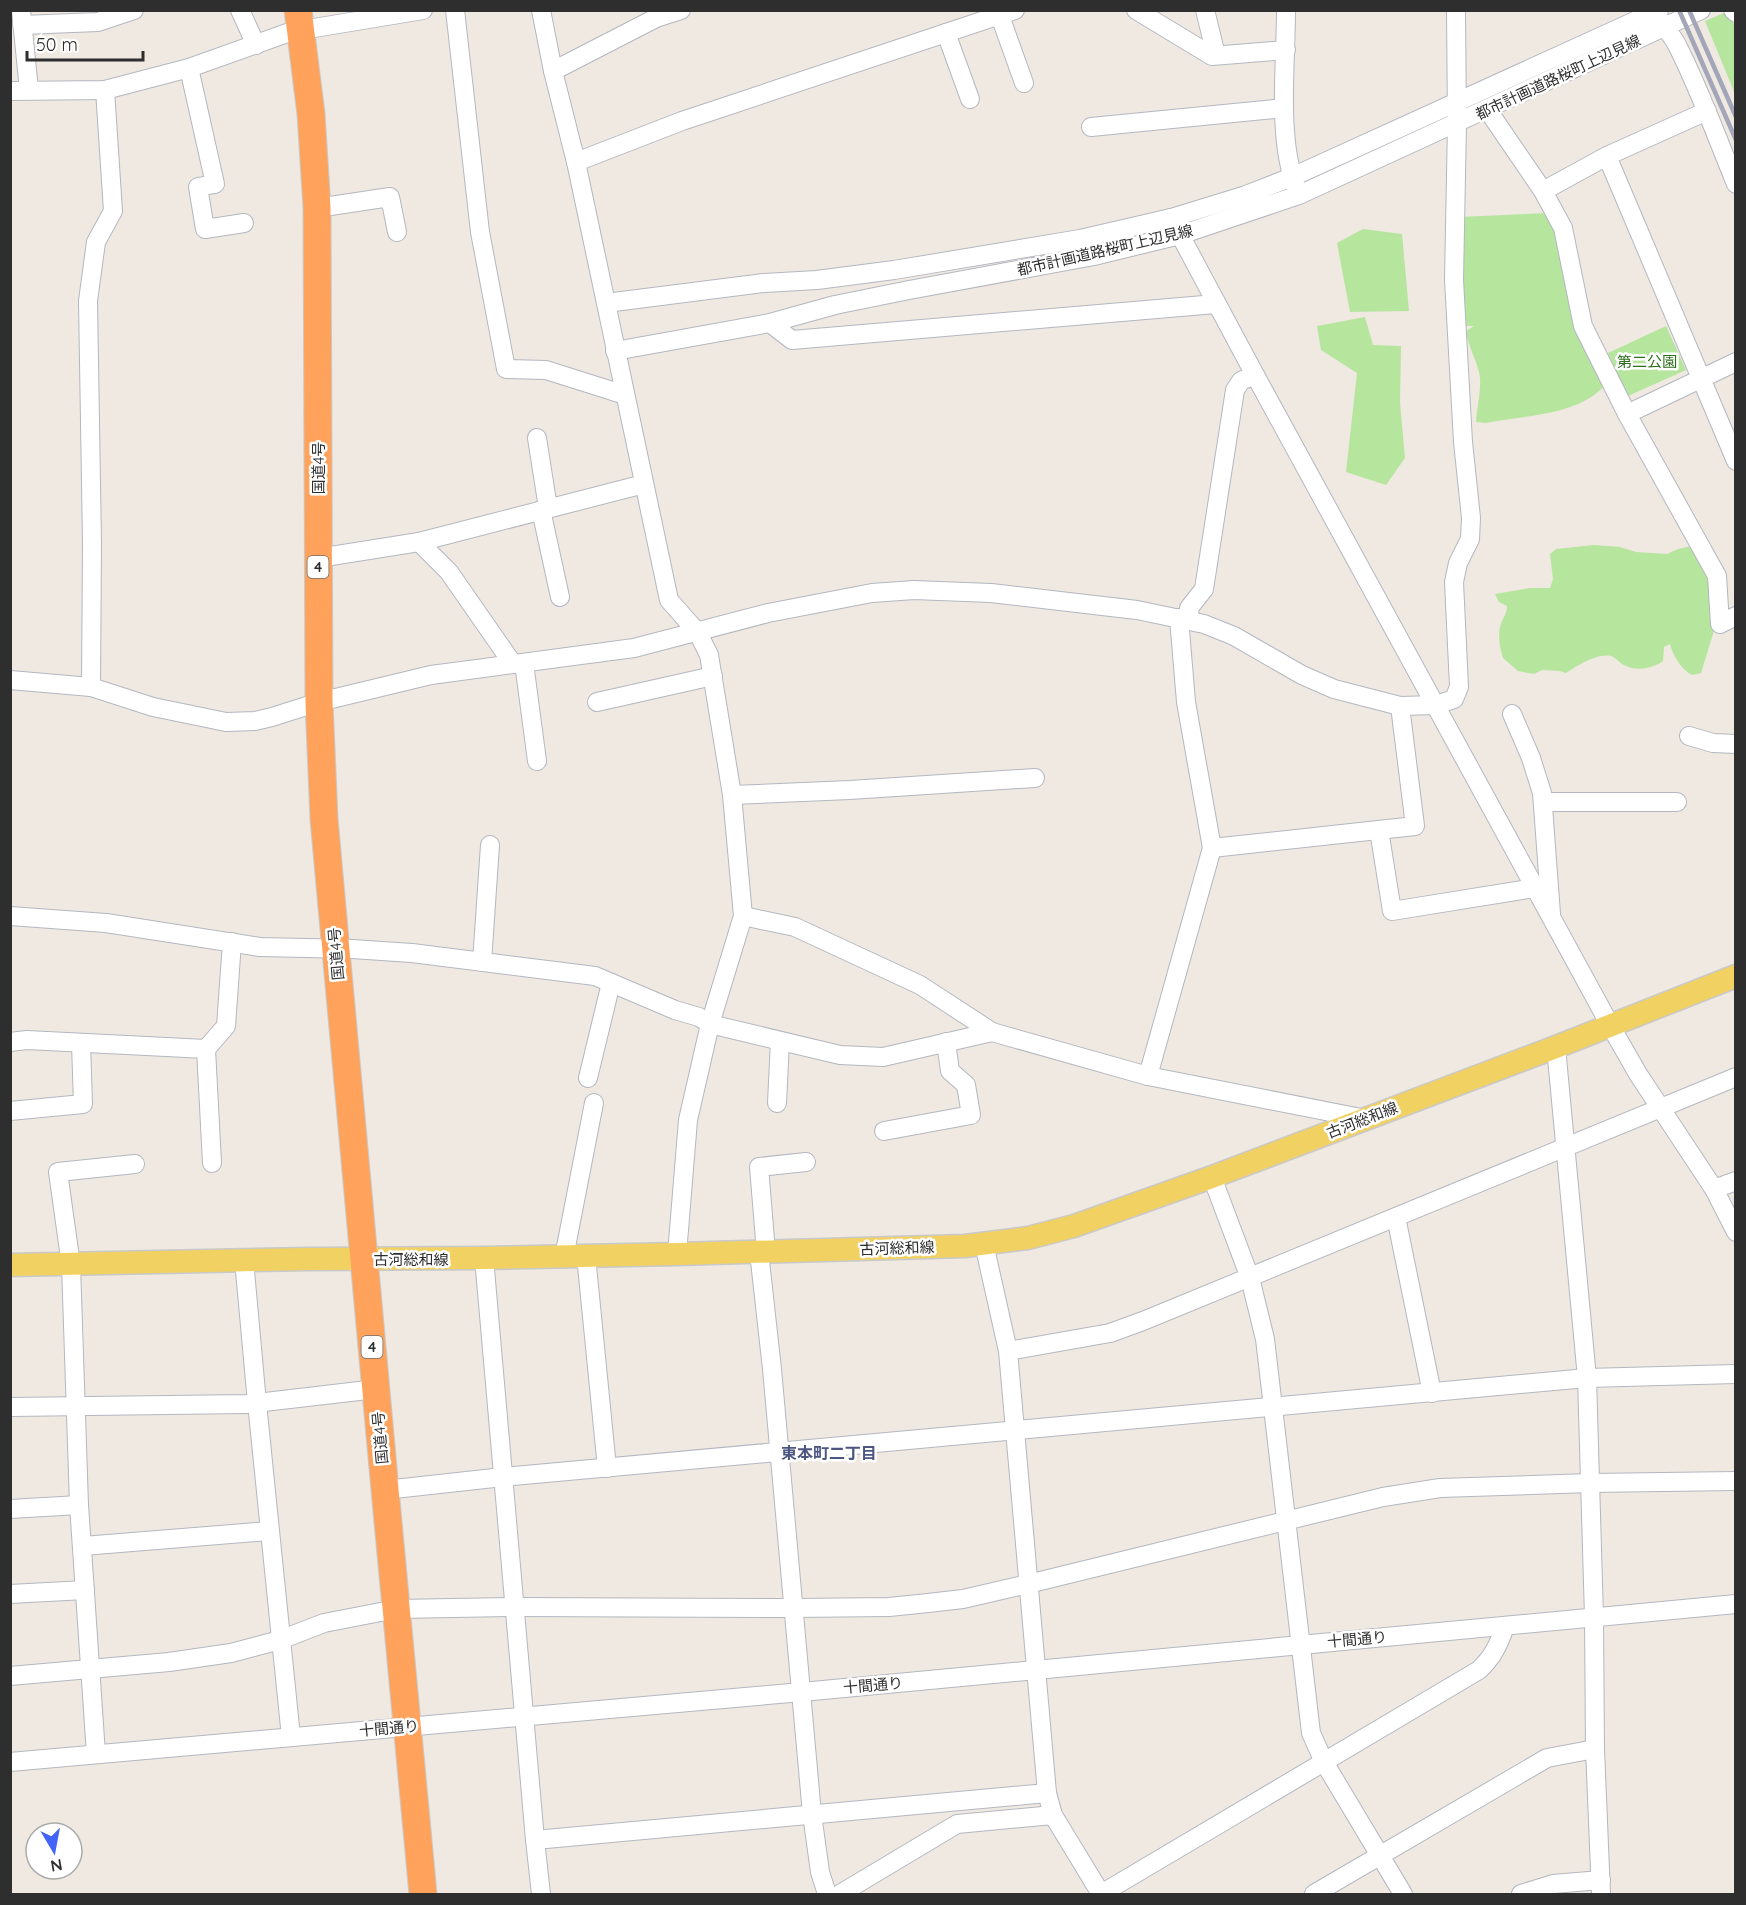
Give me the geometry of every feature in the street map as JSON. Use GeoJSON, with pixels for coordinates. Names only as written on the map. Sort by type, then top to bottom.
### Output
{"type":"FeatureCollection","features":[{"type":"Feature","properties":{"kind":"highway","name":"国道4号"},"geometry":{"type":"LineString","coordinates":[[300,20],[311,114],[317,208],[319,702],[324,819],[423,1894]]}},
{"type":"Feature","properties":{"kind":"main road","name":"古河総和線"},"geometry":{"type":"LineString","coordinates":[[10,1265],[762,1252],[984,1244],[1028,1238],[1074,1226],[1212,1177],[1556,1047],[1736,976]]}},
{"type":"Feature","properties":{"kind":"street"},"geometry":{"type":"LineString","coordinates":[[134,10],[97,16],[22,18],[20,90],[105,90],[189,68],[256,45],[300,20],[423,10]]}},
{"type":"Feature","properties":{"kind":"street"},"geometry":{"type":"LineString","coordinates":[[240,10],[256,45]]}},
{"type":"Feature","properties":{"kind":"street"},"geometry":{"type":"LineString","coordinates":[[455,10],[480,232],[506,369],[546,370],[625,395]]}},
{"type":"Feature","properties":{"kind":"street"},"geometry":{"type":"LineString","coordinates":[[541,10],[553,71],[576,162],[669,600],[698,633],[710,655],[732,795],[743,916],[710,1024],[688,1120],[677,1254]]}},
{"type":"Feature","properties":{"kind":"street"},"geometry":{"type":"LineString","coordinates":[[553,71],[656,18],[681,10]]}},
{"type":"Feature","properties":{"kind":"street"},"geometry":{"type":"LineString","coordinates":[[1136,10],[1163,19],[1212,56],[1286,50]]}},
{"type":"Feature","properties":{"kind":"street"},"geometry":{"type":"LineString","coordinates":[[1205,10],[1216,55]]}},
{"type":"Feature","properties":{"kind":"street"},"geometry":{"type":"LineString","coordinates":[[1286,10],[1284,108],[1295,186]]}},
{"type":"Feature","properties":{"kind":"street"},"geometry":{"type":"LineString","coordinates":[[10,680],[91,687],[153,707],[226,722],[255,721],[319,702],[431,675],[634,648],[768,613],[872,593],[914,590],[991,593],[1053,599],[1185,619],[1234,636],[1302,675],[1334,689],[1400,706],[1436,705],[1454,699],[1460,687],[1454,582],[1458,563],[1470,539],[1471,518],[1462,442],[1454,280],[1457,123],[1456,10]]}},
{"type":"Feature","properties":{"kind":"street","name":"都市計画道路桜町上辺見線"},"geometry":{"type":"LineString","coordinates":[[606,303],[764,283],[816,280],[894,270],[1080,239],[1171,218],[1245,195],[1295,186],[1457,103],[1659,15],[1701,10]]}},
{"type":"Feature","properties":{"kind":"street"},"geometry":{"type":"LineString","coordinates":[[576,162],[682,120],[1008,13],[1024,83]]}},
{"type":"Feature","properties":{"kind":"street"},"geometry":{"type":"LineString","coordinates":[[1659,15],[1676,42],[1736,184]]}},
{"type":"Feature","properties":{"kind":"street","name":"都市計画道路桜町上辺見線"},"geometry":{"type":"LineString","coordinates":[[615,351],[770,323],[835,305],[1094,256],[1180,235],[1295,186],[1457,123],[1659,15]]}},
{"type":"Feature","properties":{"kind":"street"},"geometry":{"type":"LineString","coordinates":[[946,33],[970,99]]}},
{"type":"Feature","properties":{"kind":"street"},"geometry":{"type":"LineString","coordinates":[[189,68],[215,184],[198,187],[205,229],[244,223]]}},
{"type":"Feature","properties":{"kind":"street"},"geometry":{"type":"LineString","coordinates":[[91,687],[92,543],[88,301],[96,242],[113,211],[105,90]]}},
{"type":"Feature","properties":{"kind":"street"},"geometry":{"type":"LineString","coordinates":[[1091,127],[1284,108]]}},
{"type":"Feature","properties":{"kind":"street"},"geometry":{"type":"LineString","coordinates":[[1487,109],[1543,191],[1563,228],[1583,326],[1627,414],[1717,576],[1720,624],[1736,616]]}},
{"type":"Feature","properties":{"kind":"street"},"geometry":{"type":"LineString","coordinates":[[1543,191],[1607,156],[1707,111]]}},
{"type":"Feature","properties":{"kind":"street"},"geometry":{"type":"LineString","coordinates":[[1607,156],[1736,461]]}},
{"type":"Feature","properties":{"kind":"street"},"geometry":{"type":"LineString","coordinates":[[317,208],[390,197],[397,232]]}},
{"type":"Feature","properties":{"kind":"street"},"geometry":{"type":"LineString","coordinates":[[1171,218],[1610,1025],[1660,1108],[1714,1189],[1736,1232]]}},
{"type":"Feature","properties":{"kind":"street"},"geometry":{"type":"LineString","coordinates":[[770,323],[792,340],[1216,304]]}},
{"type":"Feature","properties":{"kind":"street"},"geometry":{"type":"LineString","coordinates":[[1627,414],[1736,362]]}},
{"type":"Feature","properties":{"kind":"street"},"geometry":{"type":"LineString","coordinates":[[1148,1076],[1212,848],[1186,702],[1185,619],[1189,608],[1204,589],[1235,390],[1241,381],[1255,375]]}},
{"type":"Feature","properties":{"kind":"street"},"geometry":{"type":"LineString","coordinates":[[537,438],[544,509],[560,597]]}},
{"type":"Feature","properties":{"kind":"street"},"geometry":{"type":"LineString","coordinates":[[318,556],[419,542],[644,484]]}},
{"type":"Feature","properties":{"kind":"street"},"geometry":{"type":"LineString","coordinates":[[419,542],[449,572],[518,663],[537,761]]}},
{"type":"Feature","properties":{"kind":"street"},"geometry":{"type":"LineString","coordinates":[[597,702],[713,676]]}},
{"type":"Feature","properties":{"kind":"street"},"geometry":{"type":"LineString","coordinates":[[1212,848],[1415,826],[1400,706]]}},
{"type":"Feature","properties":{"kind":"street"},"geometry":{"type":"LineString","coordinates":[[1512,714],[1535,767],[1543,802],[1551,918]]}},
{"type":"Feature","properties":{"kind":"street"},"geometry":{"type":"LineString","coordinates":[[1689,736],[1713,743],[1736,744]]}},
{"type":"Feature","properties":{"kind":"street"},"geometry":{"type":"LineString","coordinates":[[732,795],[1035,778]]}},
{"type":"Feature","properties":{"kind":"street"},"geometry":{"type":"LineString","coordinates":[[1543,802],[1677,802]]}},
{"type":"Feature","properties":{"kind":"street"},"geometry":{"type":"LineString","coordinates":[[1378,830],[1392,911],[1534,888]]}},
{"type":"Feature","properties":{"kind":"street"},"geometry":{"type":"LineString","coordinates":[[482,962],[490,845]]}},
{"type":"Feature","properties":{"kind":"street"},"geometry":{"type":"LineString","coordinates":[[10,916],[106,922],[260,947],[412,953],[595,976],[675,1010],[699,1017],[710,1024],[840,1055],[883,1057],[992,1032]]}},
{"type":"Feature","properties":{"kind":"street"},"geometry":{"type":"LineString","coordinates":[[743,916],[795,927],[920,985],[992,1032],[1148,1076],[1366,1119]]}},
{"type":"Feature","properties":{"kind":"street"},"geometry":{"type":"LineString","coordinates":[[212,1163],[206,1049],[226,1026],[232,942]]}},
{"type":"Feature","properties":{"kind":"street"},"geometry":{"type":"LineString","coordinates":[[588,1078],[611,983]]}},
{"type":"Feature","properties":{"kind":"street"},"geometry":{"type":"LineString","coordinates":[[10,1042],[27,1040],[206,1049]]}},
{"type":"Feature","properties":{"kind":"street"},"geometry":{"type":"LineString","coordinates":[[777,1103],[780,1041]]}},
{"type":"Feature","properties":{"kind":"street"},"geometry":{"type":"LineString","coordinates":[[884,1131],[971,1115],[966,1085],[950,1071],[946,1042]]}},
{"type":"Feature","properties":{"kind":"street"},"geometry":{"type":"LineString","coordinates":[[10,1112],[82,1104],[81,1043]]}},
{"type":"Feature","properties":{"kind":"street"},"geometry":{"type":"LineString","coordinates":[[1521,1894],[1553,1884],[1601,1887],[1595,1749],[1594,1617],[1587,1378],[1556,1047]]}},
{"type":"Feature","properties":{"kind":"street"},"geometry":{"type":"LineString","coordinates":[[1008,1351],[1110,1333],[1251,1278],[1736,1077]]}},
{"type":"Feature","properties":{"kind":"street"},"geometry":{"type":"LineString","coordinates":[[594,1103],[575,1256],[607,1468]]}},
{"type":"Feature","properties":{"kind":"street"},"geometry":{"type":"LineString","coordinates":[[806,1162],[759,1167],[762,1252],[779,1452],[813,1814],[820,1872],[827,1894]]}},
{"type":"Feature","properties":{"kind":"street"},"geometry":{"type":"LineString","coordinates":[[96,1754],[79,1505],[71,1264],[58,1172],[135,1164]]}},
{"type":"Feature","properties":{"kind":"street"},"geometry":{"type":"LineString","coordinates":[[1212,1177],[1251,1278],[1265,1339],[1311,1733],[1323,1762],[1403,1894]]}},
{"type":"Feature","properties":{"kind":"street"},"geometry":{"type":"LineString","coordinates":[[1714,1189],[1736,1181]]}},
{"type":"Feature","properties":{"kind":"street"},"geometry":{"type":"LineString","coordinates":[[1396,1217],[1432,1393]]}},
{"type":"Feature","properties":{"kind":"street"},"geometry":{"type":"LineString","coordinates":[[984,1244],[1008,1351],[1047,1793],[1053,1815],[1101,1894],[1479,1670],[1490,1660],[1499,1645],[1505,1626]]}},
{"type":"Feature","properties":{"kind":"street"},"geometry":{"type":"LineString","coordinates":[[484,1258],[535,1840],[542,1894]]}},
{"type":"Feature","properties":{"kind":"street"},"geometry":{"type":"LineString","coordinates":[[244,1260],[256,1403],[291,1737]]}},
{"type":"Feature","properties":{"kind":"street"},"geometry":{"type":"LineString","coordinates":[[385,1490],[503,1477],[1587,1378],[1736,1374]]}},
{"type":"Feature","properties":{"kind":"street"},"geometry":{"type":"LineString","coordinates":[[10,1407],[256,1403],[376,1389]]}},
{"type":"Feature","properties":{"kind":"street"},"geometry":{"type":"LineString","coordinates":[[10,1676],[169,1662],[231,1653],[280,1640],[324,1623],[396,1609],[889,1607],[928,1603],[963,1599],[1383,1497],[1440,1488],[1736,1481]]}},
{"type":"Feature","properties":{"kind":"street"},"geometry":{"type":"LineString","coordinates":[[10,1509],[79,1505]]}},
{"type":"Feature","properties":{"kind":"street"},"geometry":{"type":"LineString","coordinates":[[83,1546],[269,1531]]}},
{"type":"Feature","properties":{"kind":"street"},"geometry":{"type":"LineString","coordinates":[[10,1594],[85,1590]]}},
{"type":"Feature","properties":{"kind":"street","name":"十間通り"},"geometry":{"type":"LineString","coordinates":[[10,1762],[802,1692],[1736,1604]]}},
{"type":"Feature","properties":{"kind":"street"},"geometry":{"type":"LineString","coordinates":[[1314,1894],[1547,1758],[1595,1749]]}},
{"type":"Feature","properties":{"kind":"street"},"geometry":{"type":"LineString","coordinates":[[535,1840],[1047,1793]]}},
{"type":"Feature","properties":{"kind":"street"},"geometry":{"type":"LineString","coordinates":[[840,1894],[957,1824],[1053,1815]]}},
{"type":"Feature","properties":{"kind":"green space"},"geometry":{"type":"Polygon","coordinates":[[[1729,11],[1735,27],[1735,94],[1705,21],[1729,11]]]}},
{"type":"Feature","properties":{"kind":"green space"},"geometry":{"type":"Polygon","coordinates":[[[1549,213],[1559,232],[1577,322],[1573,322],[1575,329],[1606,384],[1595,395],[1566,408],[1534,416],[1486,423],[1476,422],[1480,378],[1466,331],[1474,326],[1465,326],[1459,217],[1549,213]]]}},
{"type":"Feature","properties":{"kind":"green space"},"geometry":{"type":"Polygon","coordinates":[[[1363,229],[1402,234],[1409,311],[1350,312],[1337,243],[1363,229]]]}},
{"type":"Feature","properties":{"kind":"green space"},"geometry":{"type":"Polygon","coordinates":[[[1365,317],[1373,345],[1401,346],[1400,403],[1405,458],[1386,485],[1346,472],[1357,373],[1321,350],[1317,326],[1365,317]]]}},
{"type":"Feature","properties":{"kind":"green space","name":"第二公園"},"geometry":{"type":"Polygon","coordinates":[[[1666,326],[1686,370],[1628,396],[1608,353],[1666,326]]]}},
{"type":"Feature","properties":{"kind":"green space"},"geometry":{"type":"Polygon","coordinates":[[[1594,545],[1620,547],[1636,552],[1667,554],[1692,546],[1710,573],[1716,624],[1701,673],[1692,675],[1684,669],[1675,658],[1670,644],[1664,647],[1663,661],[1643,668],[1632,668],[1612,657],[1600,656],[1566,673],[1542,670],[1534,674],[1518,671],[1503,658],[1499,632],[1507,606],[1499,602],[1495,594],[1530,588],[1550,588],[1553,579],[1550,554],[1556,549],[1594,545]]]}},
{"type":"Feature","properties":{"kind":"railway"},"geometry":{"type":"LineString","coordinates":[[1679,10],[1736,140]]}},
{"type":"Feature","properties":{"kind":"railway"},"geometry":{"type":"LineString","coordinates":[[1689,10],[1736,117]]}},
{"type":"Feature","properties":{"kind":"district","name":"東本町二丁目"},"geometry":{"type":"Point","coordinates":[829,1453]}}]}
